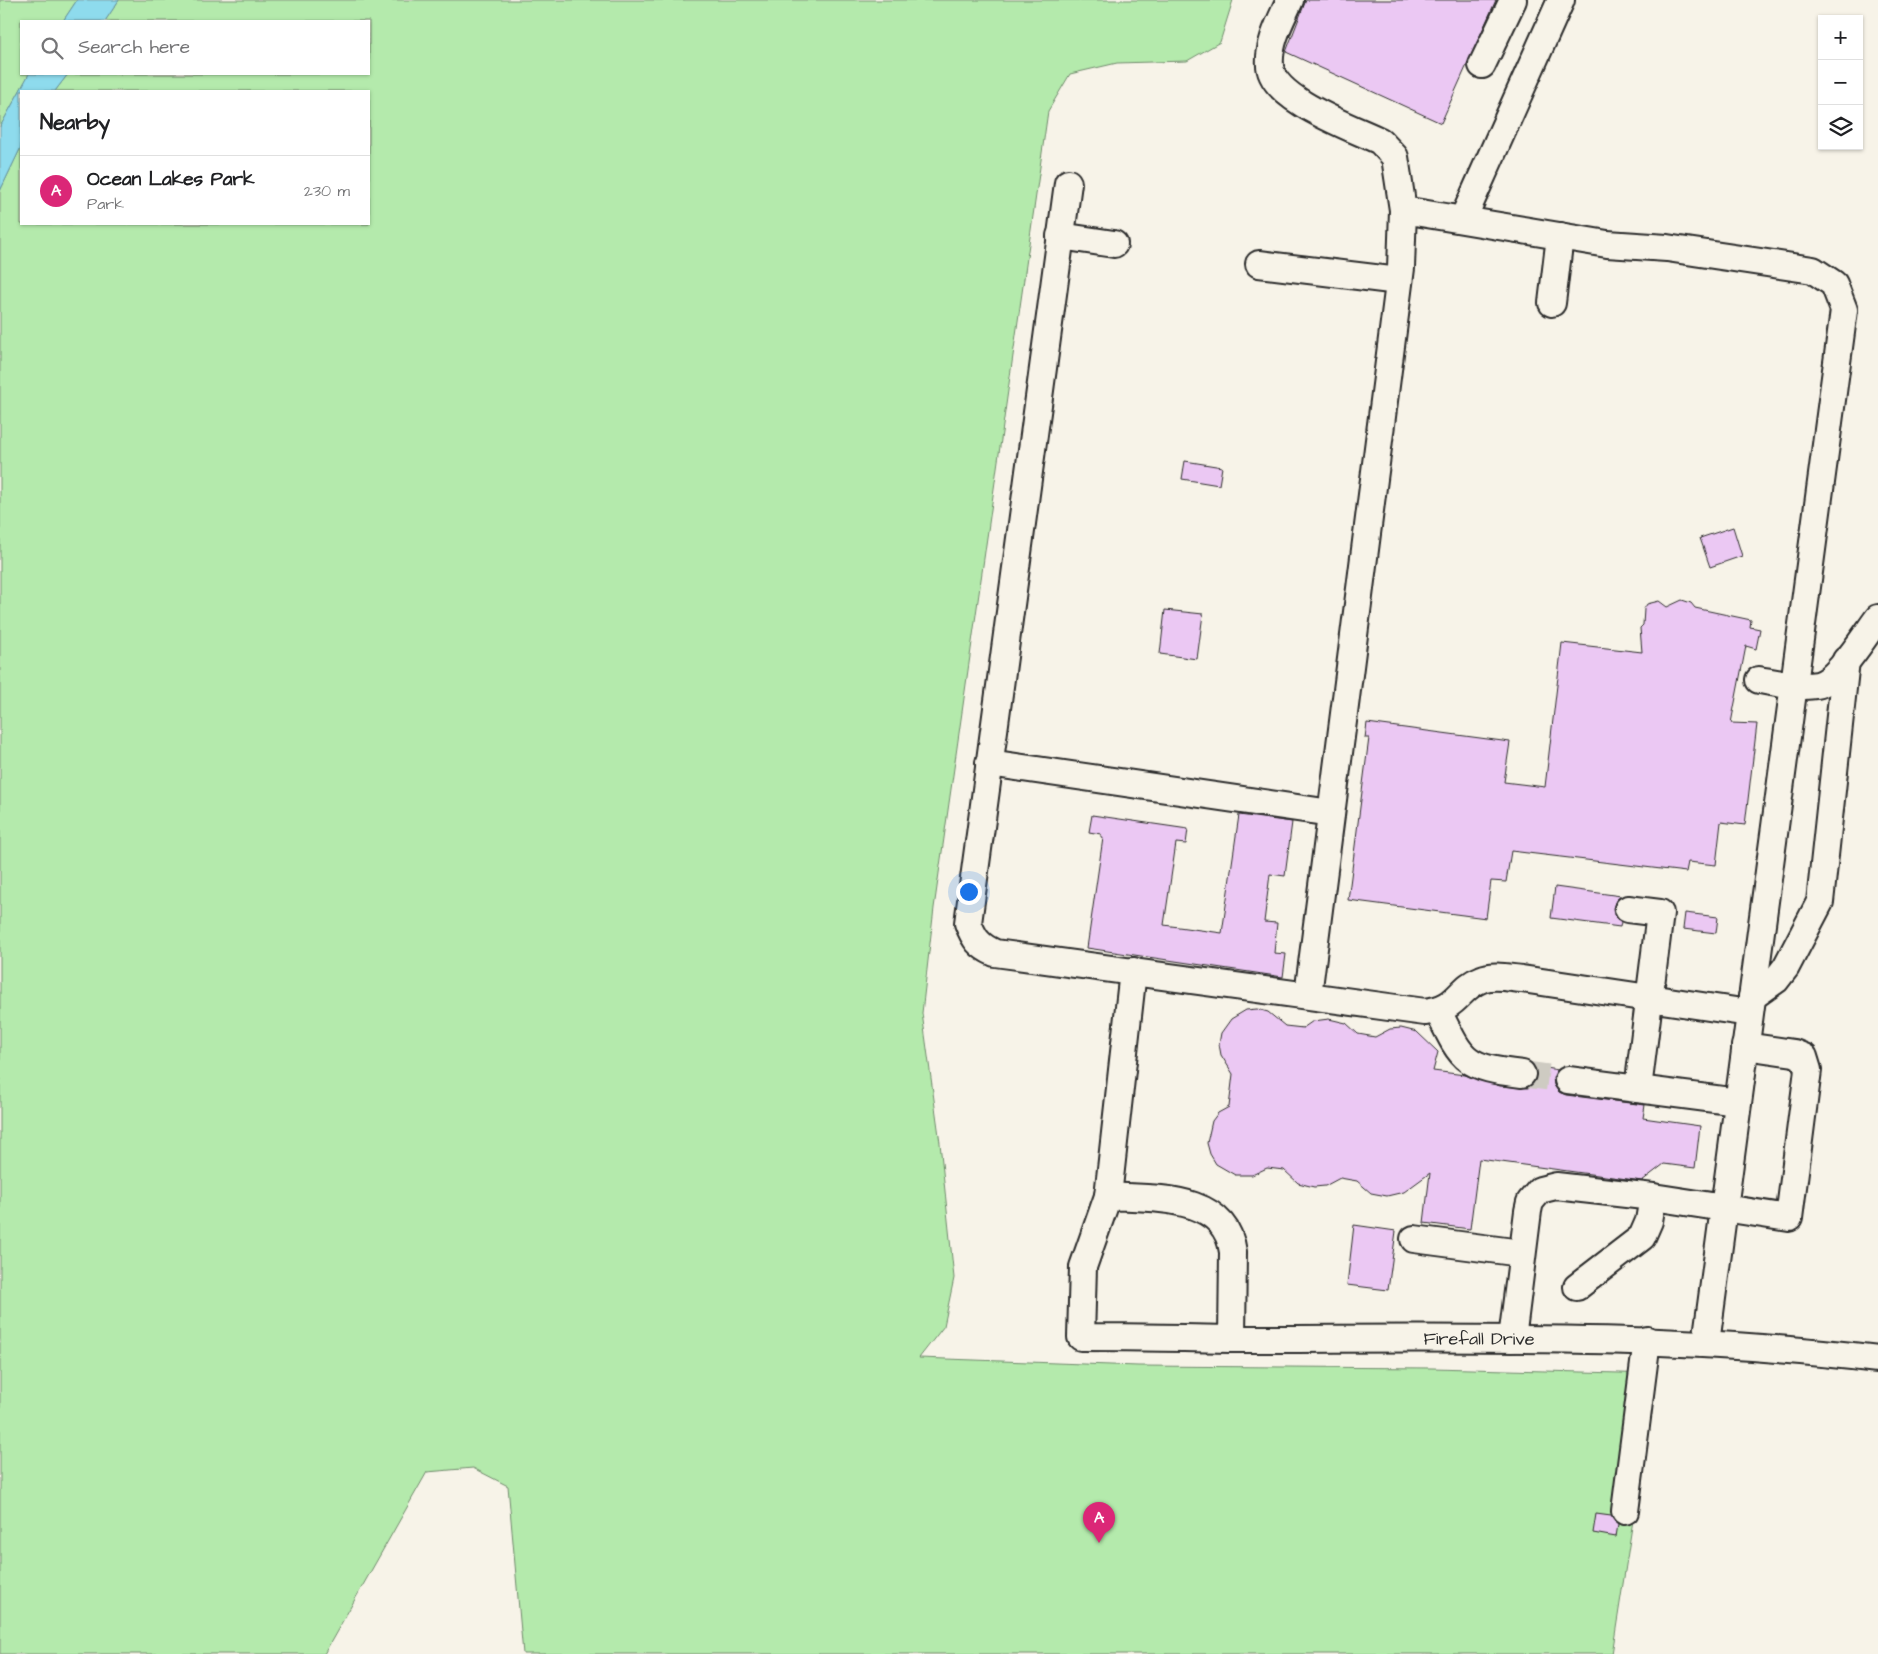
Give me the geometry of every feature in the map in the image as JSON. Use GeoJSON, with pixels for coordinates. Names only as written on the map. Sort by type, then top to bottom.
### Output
{"type":"FeatureCollection","features":[{"type":"Feature","properties":{"kind":"street"},"geometry":{"type":"LineString","coordinates":[[1290,0],[1272,43],[1270,65],[1277,85],[1297,101],[1380,141],[1389,148],[1394,157],[1403,210],[1399,281],[1308,995]]}},
{"type":"Feature","properties":{"kind":"street"},"geometry":{"type":"LineString","coordinates":[[1482,65],[1513,0]]}},
{"type":"Feature","properties":{"kind":"street"},"geometry":{"type":"LineString","coordinates":[[1463,219],[1561,0]]}},
{"type":"Feature","properties":{"kind":"street"},"geometry":{"type":"LineString","coordinates":[[1068,183],[968,923],[974,938],[982,947],[996,953],[1425,1012],[1438,1011],[1452,1004],[1471,985],[1483,978],[1522,979],[1650,998],[1750,1005],[1776,980],[1786,967],[1820,902],[1846,660]]}},
{"type":"Feature","properties":{"kind":"street"},"geometry":{"type":"LineString","coordinates":[[1403,210],[1607,244],[1667,248],[1813,270],[1834,284],[1844,310],[1706,1343]]}},
{"type":"Feature","properties":{"kind":"street"},"geometry":{"type":"LineString","coordinates":[[1060,236],[1114,244]]}},
{"type":"Feature","properties":{"kind":"street"},"geometry":{"type":"LineString","coordinates":[[1552,303],[1560,236]]}},
{"type":"Feature","properties":{"kind":"street"},"geometry":{"type":"LineString","coordinates":[[1259,264],[1399,281]]}},
{"type":"Feature","properties":{"kind":"street"},"geometry":{"type":"LineString","coordinates":[[1758,680],[1795,686],[1817,685],[1830,680],[1878,618]]}},
{"type":"Feature","properties":{"kind":"street"},"geometry":{"type":"LineString","coordinates":[[989,763],[1331,813]]}},
{"type":"Feature","properties":{"kind":"street"},"geometry":{"type":"LineString","coordinates":[[1628,909],[1660,913],[1638,1089]]}},
{"type":"Feature","properties":{"kind":"street"},"geometry":{"type":"LineString","coordinates":[[1133,971],[1108,1196],[1158,1200],[1202,1208],[1224,1226],[1231,1238],[1233,1252],[1232,1339]]}},
{"type":"Feature","properties":{"kind":"street"},"geometry":{"type":"LineString","coordinates":[[1438,1011],[1454,1044],[1474,1065],[1485,1069],[1522,1074]]}},
{"type":"Feature","properties":{"kind":"street"},"geometry":{"type":"LineString","coordinates":[[1512,1339],[1521,1253],[1530,1202],[1540,1190],[1556,1186],[1653,1197],[1789,1218],[1808,1070],[1804,1058],[1794,1053],[1745,1046]]}},
{"type":"Feature","properties":{"kind":"street"},"geometry":{"type":"LineString","coordinates":[[1568,1080],[1738,1102]]}},
{"type":"Feature","properties":{"kind":"street","name":"Firefall Drive"},"geometry":{"type":"LineString","coordinates":[[1108,1196],[1083,1267],[1081,1337],[1647,1340],[1706,1343],[1878,1359]]}},
{"type":"Feature","properties":{"kind":"street"},"geometry":{"type":"LineString","coordinates":[[1578,1287],[1642,1237],[1649,1221],[1653,1197]]}},
{"type":"Feature","properties":{"kind":"street"},"geometry":{"type":"LineString","coordinates":[[1414,1239],[1521,1253]]}},
{"type":"Feature","properties":{"kind":"street"},"geometry":{"type":"LineString","coordinates":[[1625,1511],[1647,1340]]}},
{"type":"Feature","properties":{"kind":"green space"},"geometry":{"type":"Polygon","coordinates":[[[0,0],[77,0],[64,20],[20,20],[20,75],[28,75],[0,127],[0,0]]]}},
{"type":"Feature","properties":{"kind":"green space"},"geometry":{"type":"Polygon","coordinates":[[[119,0],[1233,0],[1220,42],[1187,61],[1117,63],[1070,74],[1048,111],[934,908],[922,1013],[940,1143],[954,1278],[944,1326],[919,1358],[1138,1366],[1433,1368],[1656,1374],[1612,1654],[523,1654],[508,1486],[473,1468],[427,1472],[324,1654],[0,1654],[0,191],[20,149],[20,225],[370,225],[370,90],[56,90],[67,75],[370,75],[370,20],[106,20],[119,0]]]}},
{"type":"Feature","properties":{"kind":"water"},"geometry":{"type":"Polygon","coordinates":[[[77,0],[119,0],[106,20],[64,20],[77,0]]]}},
{"type":"Feature","properties":{"kind":"water"},"geometry":{"type":"Polygon","coordinates":[[[28,75],[67,75],[56,90],[20,90],[28,75]]]}},
{"type":"Feature","properties":{"kind":"water"},"geometry":{"type":"Polygon","coordinates":[[[20,90],[20,149],[0,191],[0,127],[20,90]]]}},
{"type":"Feature","properties":{"kind":"building"},"geometry":{"type":"Polygon","coordinates":[[[1306,0],[1496,0],[1441,123],[1286,52],[1306,0]]]}},
{"type":"Feature","properties":{"kind":"building"},"geometry":{"type":"Polygon","coordinates":[[[1185,461],[1222,467],[1219,485],[1182,479],[1185,461]]]}},
{"type":"Feature","properties":{"kind":"building"},"geometry":{"type":"Polygon","coordinates":[[[1733,527],[1742,556],[1710,567],[1700,538],[1733,527]]]}},
{"type":"Feature","properties":{"kind":"building"},"geometry":{"type":"Polygon","coordinates":[[[1682,600],[1691,603],[1695,608],[1751,620],[1750,627],[1760,629],[1756,649],[1746,646],[1731,723],[1757,724],[1745,825],[1721,822],[1716,865],[1688,862],[1686,872],[1511,851],[1506,882],[1491,881],[1486,918],[1348,900],[1369,738],[1365,738],[1367,723],[1510,742],[1504,782],[1545,787],[1562,643],[1642,652],[1640,628],[1643,625],[1644,609],[1647,604],[1659,601],[1667,607],[1682,600]]]}},
{"type":"Feature","properties":{"kind":"building"},"geometry":{"type":"Polygon","coordinates":[[[1165,610],[1203,614],[1197,659],[1160,654],[1165,610]]]}},
{"type":"Feature","properties":{"kind":"building"},"geometry":{"type":"Polygon","coordinates":[[[1092,815],[1188,829],[1186,844],[1176,843],[1164,925],[1222,933],[1239,815],[1292,822],[1285,876],[1270,874],[1264,922],[1277,923],[1274,953],[1286,954],[1283,977],[1087,948],[1103,838],[1101,834],[1089,832],[1092,815]]]}},
{"type":"Feature","properties":{"kind":"building"},"geometry":{"type":"Polygon","coordinates":[[[1555,887],[1621,896],[1616,900],[1613,908],[1614,915],[1621,922],[1620,927],[1551,918],[1555,887]]]}},
{"type":"Feature","properties":{"kind":"building"},"geometry":{"type":"Polygon","coordinates":[[[1685,913],[1718,917],[1716,933],[1683,929],[1685,913]]]}},
{"type":"Feature","properties":{"kind":"building"},"geometry":{"type":"Polygon","coordinates":[[[1257,1009],[1268,1012],[1285,1026],[1303,1028],[1313,1021],[1329,1019],[1346,1023],[1358,1034],[1375,1037],[1390,1029],[1401,1028],[1417,1032],[1438,1052],[1433,1071],[1465,1075],[1500,1086],[1528,1088],[1534,1084],[1537,1076],[1534,1066],[1558,1070],[1553,1078],[1554,1085],[1559,1092],[1566,1095],[1645,1105],[1643,1118],[1700,1126],[1695,1168],[1664,1164],[1642,1181],[1479,1159],[1470,1229],[1424,1223],[1430,1173],[1404,1192],[1387,1196],[1371,1193],[1357,1181],[1340,1178],[1325,1186],[1314,1187],[1298,1183],[1284,1170],[1267,1168],[1252,1175],[1235,1175],[1216,1164],[1210,1154],[1207,1143],[1212,1121],[1218,1113],[1229,1107],[1233,1074],[1221,1055],[1219,1044],[1221,1033],[1231,1019],[1246,1010],[1257,1009]]]}},
{"type":"Feature","properties":{"kind":"building"},"geometry":{"type":"Polygon","coordinates":[[[1354,1225],[1396,1231],[1388,1290],[1347,1285],[1354,1225]]]}},
{"type":"Feature","properties":{"kind":"building"},"geometry":{"type":"Polygon","coordinates":[[[1596,1514],[1611,1516],[1618,1524],[1616,1537],[1593,1533],[1596,1514]]]}},
{"type":"Feature","properties":{"kind":"tunnel"},"geometry":{"type":"LineString","coordinates":[[1522,1074],[1568,1080]]}},
{"type":"Feature","properties":{"kind":"place","name":"Ocean Lakes Park"},"geometry":{"type":"Point","coordinates":[1099,1543]}}]}
